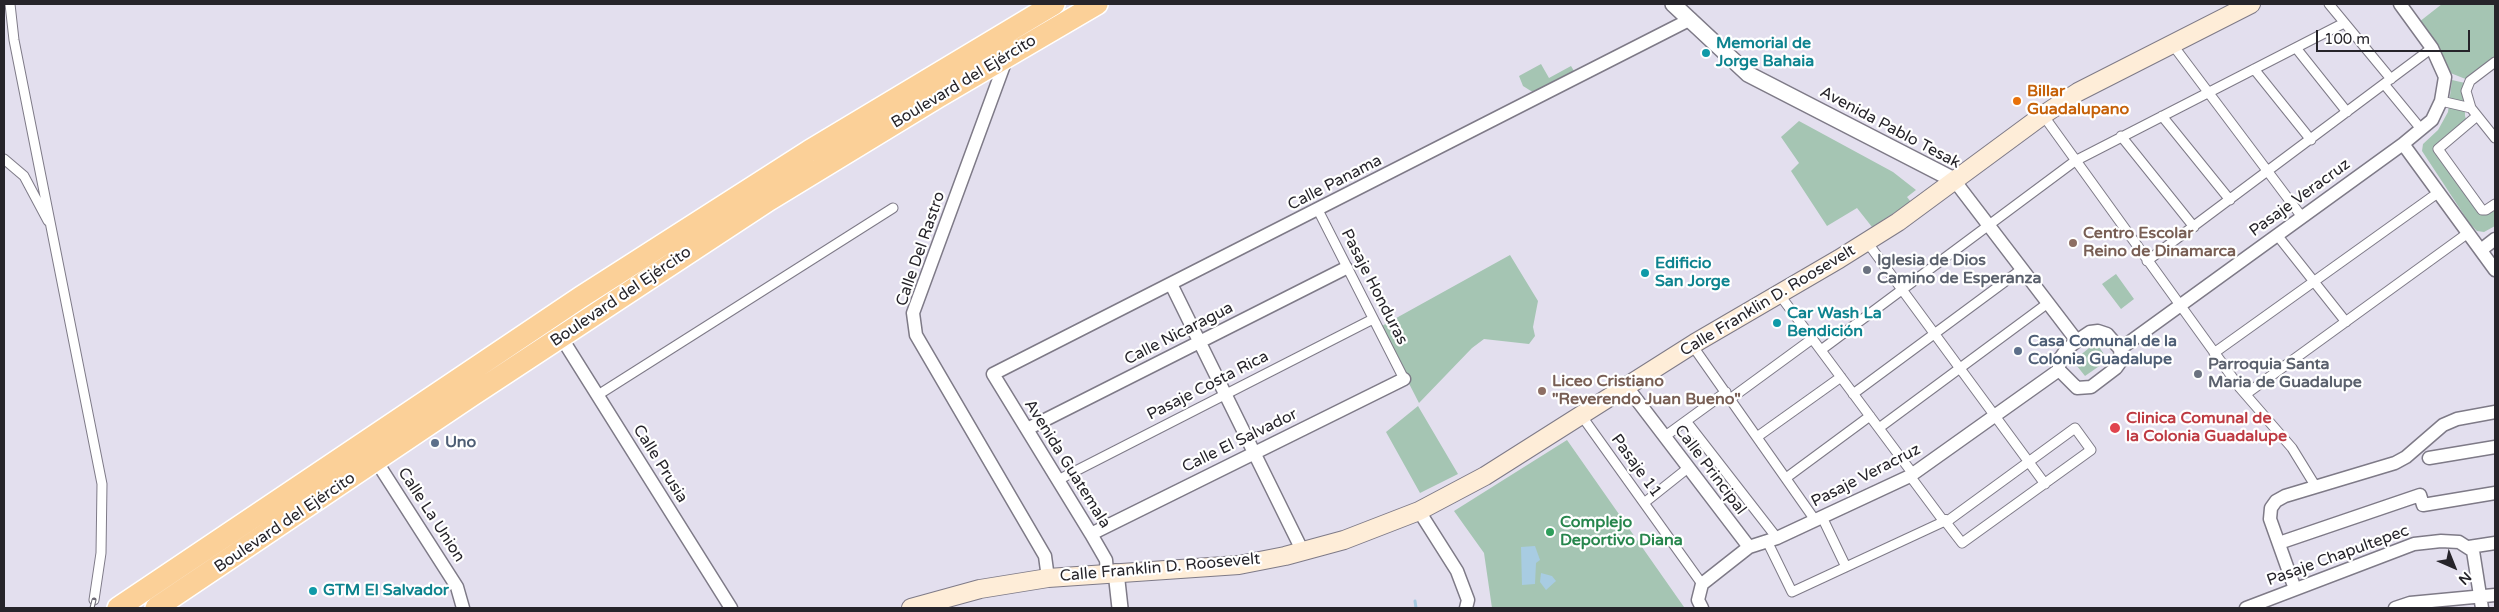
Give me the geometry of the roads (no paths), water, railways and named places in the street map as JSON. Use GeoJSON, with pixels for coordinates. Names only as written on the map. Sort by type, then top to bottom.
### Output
{"type":"FeatureCollection","features":[{"type":"Feature","properties":{"kind":"highway","name":"Boulevard del Ejército"},"geometry":{"type":"LineString","coordinates":[[118,608],[581,297],[934,87],[1054,4]]}},
{"type":"Feature","properties":{"kind":"highway"},"geometry":{"type":"LineString","coordinates":[[1041,36],[1050,23],[1081,4]]}},
{"type":"Feature","properties":{"kind":"highway","name":"Boulevard del Ejército"},"geometry":{"type":"LineString","coordinates":[[934,87],[1008,55],[1097,4]]}},
{"type":"Feature","properties":{"kind":"highway","name":"Boulevard del Ejército"},"geometry":{"type":"LineString","coordinates":[[156,608],[769,200],[905,104]]}},
{"type":"Feature","properties":{"kind":"highway"},"geometry":{"type":"LineString","coordinates":[[405,414],[401,427],[407,433],[416,434]]}},
{"type":"Feature","properties":{"kind":"highway"},"geometry":{"type":"LineString","coordinates":[[357,448],[367,457],[369,466]]}},
{"type":"Feature","properties":{"kind":"main road","name":"Calle Franklin D. Roosevelt"},"geometry":{"type":"LineString","coordinates":[[911,608],[980,589],[1048,578],[1239,564],[1303,552],[1344,540],[1419,511],[1484,476],[1692,345],[1867,242],[1898,222],[2043,115],[2078,92],[2251,4]]}},
{"type":"Feature","properties":{"kind":"street"},"geometry":{"type":"LineString","coordinates":[[10,4],[14,40],[54,230],[102,484],[101,553],[94,600]]}},
{"type":"Feature","properties":{"kind":"street","name":"Avenida Pablo Tesak"},"geometry":{"type":"LineString","coordinates":[[1673,4],[1748,74],[1954,180],[2077,341]]}},
{"type":"Feature","properties":{"kind":"street"},"geometry":{"type":"LineString","coordinates":[[2329,4],[2421,129]]}},
{"type":"Feature","properties":{"kind":"street"},"geometry":{"type":"LineString","coordinates":[[2400,4],[2432,48],[2445,77],[2441,101],[2474,112]]}},
{"type":"Feature","properties":{"kind":"street","name":"Calle Panama"},"geometry":{"type":"LineString","coordinates":[[993,374],[1691,19]]}},
{"type":"Feature","properties":{"kind":"street"},"geometry":{"type":"LineString","coordinates":[[1820,350],[2075,161],[2344,23]]}},
{"type":"Feature","properties":{"kind":"street"},"geometry":{"type":"LineString","coordinates":[[2172,44],[2302,217]]}},
{"type":"Feature","properties":{"kind":"street"},"geometry":{"type":"LineString","coordinates":[[2296,48],[2347,112]]}},
{"type":"Feature","properties":{"kind":"street"},"geometry":{"type":"LineString","coordinates":[[2147,261],[2432,48]]}},
{"type":"Feature","properties":{"kind":"street","name":"Calle Del Rastro"},"geometry":{"type":"LineString","coordinates":[[1008,55],[913,313],[916,335],[1045,556],[1048,578]]}},
{"type":"Feature","properties":{"kind":"street"},"geometry":{"type":"LineString","coordinates":[[2495,62],[2467,85],[2474,112],[2495,138]]}},
{"type":"Feature","properties":{"kind":"street"},"geometry":{"type":"LineString","coordinates":[[2254,69],[2311,140]]}},
{"type":"Feature","properties":{"kind":"street","name":"Pasaje Veracruz"},"geometry":{"type":"LineString","coordinates":[[2120,349],[2403,144],[2432,120],[2441,101]]}},
{"type":"Feature","properties":{"kind":"street"},"geometry":{"type":"LineString","coordinates":[[2474,112],[2438,149],[2482,210],[2486,210],[2495,204]]}},
{"type":"Feature","properties":{"kind":"street"},"geometry":{"type":"LineString","coordinates":[[2043,115],[2214,353],[2292,448],[2316,487]]}},
{"type":"Feature","properties":{"kind":"street"},"geometry":{"type":"LineString","coordinates":[[2162,116],[2230,200]]}},
{"type":"Feature","properties":{"kind":"street"},"geometry":{"type":"LineString","coordinates":[[2121,136],[2194,227]]}},
{"type":"Feature","properties":{"kind":"street"},"geometry":{"type":"LineString","coordinates":[[2403,144],[2495,270]]}},
{"type":"Feature","properties":{"kind":"street"},"geometry":{"type":"LineString","coordinates":[[4,159],[24,176],[54,230]]}},
{"type":"Feature","properties":{"kind":"street"},"geometry":{"type":"LineString","coordinates":[[2214,353],[2439,192]]}},
{"type":"Feature","properties":{"kind":"street"},"geometry":{"type":"LineString","coordinates":[[598,395],[893,208]]}},
{"type":"Feature","properties":{"kind":"street","name":"Pasaje Honduras"},"geometry":{"type":"LineString","coordinates":[[1318,210],[1404,379]]}},
{"type":"Feature","properties":{"kind":"street"},"geometry":{"type":"LineString","coordinates":[[2246,394],[2468,233]]}},
{"type":"Feature","properties":{"kind":"street"},"geometry":{"type":"LineString","coordinates":[[2277,235],[2346,322]]}},
{"type":"Feature","properties":{"kind":"street"},"geometry":{"type":"LineString","coordinates":[[2481,250],[2495,239]]}},
{"type":"Feature","properties":{"kind":"street"},"geometry":{"type":"LineString","coordinates":[[1867,242],[2044,484]]}},
{"type":"Feature","properties":{"kind":"street","name":"Calle Nicaragua"},"geometry":{"type":"LineString","coordinates":[[1026,429],[1346,268]]}},
{"type":"Feature","properties":{"kind":"street"},"geometry":{"type":"LineString","coordinates":[[1853,394],[2022,269]]}},
{"type":"Feature","properties":{"kind":"street"},"geometry":{"type":"LineString","coordinates":[[1171,284],[1303,552]]}},
{"type":"Feature","properties":{"kind":"street"},"geometry":{"type":"LineString","coordinates":[[1686,421],[1772,539],[1792,592],[1945,521],[1954,518],[2075,428],[2091,450],[1962,543],[1945,521],[1911,475],[1879,428],[1779,294]]}},
{"type":"Feature","properties":{"kind":"street"},"geometry":{"type":"LineString","coordinates":[[1879,428],[2048,303]]}},
{"type":"Feature","properties":{"kind":"street","name":"Pasaje Costa Rica"},"geometry":{"type":"LineString","coordinates":[[1058,480],[1373,319]]}},
{"type":"Feature","properties":{"kind":"street"},"geometry":{"type":"LineString","coordinates":[[2090,332],[2103,332],[2120,349],[2119,364],[2092,387],[2082,389],[2072,386],[2059,370],[2062,356],[2077,341],[2090,332]]}},
{"type":"Feature","properties":{"kind":"street","name":"Calle Prusia"},"geometry":{"type":"LineString","coordinates":[[561,337],[731,608]]}},
{"type":"Feature","properties":{"kind":"street"},"geometry":{"type":"LineString","coordinates":[[1664,437],[1686,421],[1728,396],[1812,338]]}},
{"type":"Feature","properties":{"kind":"street"},"geometry":{"type":"LineString","coordinates":[[1692,345],[1786,478],[1819,518],[1846,567]]}},
{"type":"Feature","properties":{"kind":"street","name":"Pasaje Veracruz"},"geometry":{"type":"LineString","coordinates":[[1702,584],[1749,547],[1772,539],[1911,475],[2059,370]]}},
{"type":"Feature","properties":{"kind":"street","name":"Avenida Guatemala"},"geometry":{"type":"LineString","coordinates":[[993,374],[1091,534],[1111,572]]}},
{"type":"Feature","properties":{"kind":"street"},"geometry":{"type":"LineString","coordinates":[[1757,438],[1840,377]]}},
{"type":"Feature","properties":{"kind":"street","name":"Calle El Salvador"},"geometry":{"type":"LineString","coordinates":[[1091,534],[1404,379]]}},
{"type":"Feature","properties":{"kind":"street","name":"Calle Principal"},"geometry":{"type":"LineString","coordinates":[[1627,387],[1749,547]]}},
{"type":"Feature","properties":{"kind":"street"},"geometry":{"type":"LineString","coordinates":[[2295,589],[2270,519],[2271,508],[2276,501],[2285,496],[2395,462],[2406,457],[2443,425],[2456,419],[2495,412]]}},
{"type":"Feature","properties":{"kind":"street","name":"Pasaje 11"},"geometry":{"type":"LineString","coordinates":[[1581,415],[1702,584]]}},
{"type":"Feature","properties":{"kind":"street"},"geometry":{"type":"LineString","coordinates":[[1786,478],[1870,416]]}},
{"type":"Feature","properties":{"kind":"street"},"geometry":{"type":"LineString","coordinates":[[2429,458],[2495,447]]}},
{"type":"Feature","properties":{"kind":"street","name":"Calle La Union"},"geometry":{"type":"LineString","coordinates":[[369,466],[457,587],[463,608]]}},
{"type":"Feature","properties":{"kind":"street"},"geometry":{"type":"LineString","coordinates":[[1644,503],[1688,468]]}},
{"type":"Feature","properties":{"kind":"street"},"geometry":{"type":"LineString","coordinates":[[2279,544],[2420,495],[2423,505],[2495,493]]}},
{"type":"Feature","properties":{"kind":"street"},"geometry":{"type":"LineString","coordinates":[[1419,511],[1457,571],[1468,600],[1466,608]]}},
{"type":"Feature","properties":{"kind":"street","name":"Pasaje Chapultepec"},"geometry":{"type":"LineString","coordinates":[[2246,608],[2414,544],[2442,541],[2459,542],[2469,547]]}},
{"type":"Feature","properties":{"kind":"street"},"geometry":{"type":"LineString","coordinates":[[2469,547],[2495,543]]}},
{"type":"Feature","properties":{"kind":"street"},"geometry":{"type":"LineString","coordinates":[[2469,547],[2473,551],[2475,558],[2481,603]]}},
{"type":"Feature","properties":{"kind":"street"},"geometry":{"type":"LineString","coordinates":[[1111,572],[1120,608]]}},
{"type":"Feature","properties":{"kind":"street"},"geometry":{"type":"LineString","coordinates":[[1702,584],[1698,600],[1702,608]]}},
{"type":"Feature","properties":{"kind":"street"},"geometry":{"type":"LineString","coordinates":[[2395,608],[2410,602],[2481,603],[2495,595]]}},
{"type":"Feature","properties":{"kind":"water"},"geometry":{"type":"Polygon","coordinates":[[[1535,546],[1540,560],[1536,563],[1535,584],[1522,585],[1521,547],[1535,546]]]}},
{"type":"Feature","properties":{"kind":"water"},"geometry":{"type":"Polygon","coordinates":[[[1541,573],[1552,576],[1556,581],[1546,590],[1540,582],[1541,573]]]}},
{"type":"Feature","properties":{"kind":"waterway"},"geometry":{"type":"LineString","coordinates":[[1415,601],[1416,608]]}},
{"type":"Feature","properties":{"kind":"railway"},"geometry":{"type":"LineString","coordinates":[[92,608],[94,600]]}},
{"type":"Feature","properties":{"kind":"place","name":"Memorial de Jorge Bahaia"},"geometry":{"type":"Point","coordinates":[1706,53]}},
{"type":"Feature","properties":{"kind":"place","name":"Billar Guadalupano"},"geometry":{"type":"Point","coordinates":[2017,101]}},
{"type":"Feature","properties":{"kind":"place","name":"Centro Escolar Reino de Dinamarca"},"geometry":{"type":"Point","coordinates":[2073,243]}},
{"type":"Feature","properties":{"kind":"place","name":"Iglesia de Dios Camino de Esperanza"},"geometry":{"type":"Point","coordinates":[1867,270]}},
{"type":"Feature","properties":{"kind":"place","name":"Edificio San Jorge"},"geometry":{"type":"Point","coordinates":[1645,273]}},
{"type":"Feature","properties":{"kind":"place","name":"Car Wash La Bendición"},"geometry":{"type":"Point","coordinates":[1777,323]}},
{"type":"Feature","properties":{"kind":"place","name":"Casa Comunal de la Colonia Guadalupe"},"geometry":{"type":"Point","coordinates":[2018,351]}},
{"type":"Feature","properties":{"kind":"place","name":"Parroquia Santa Maria de Guadalupe"},"geometry":{"type":"Point","coordinates":[2198,374]}},
{"type":"Feature","properties":{"kind":"place","name":"Liceo Cristiano \"Reverendo Juan Bueno\""},"geometry":{"type":"Point","coordinates":[1542,391]}},
{"type":"Feature","properties":{"kind":"place","name":"Clinica Comunal de la Colonia Guadalupe"},"geometry":{"type":"Point","coordinates":[2115,428]}},
{"type":"Feature","properties":{"kind":"place","name":"Uno"},"geometry":{"type":"Point","coordinates":[435,443]}},
{"type":"Feature","properties":{"kind":"place","name":"Complejo Deportivo Diana"},"geometry":{"type":"Point","coordinates":[1550,532]}},
{"type":"Feature","properties":{"kind":"place","name":"GTM El Salvador"},"geometry":{"type":"Point","coordinates":[313,591]}}]}
